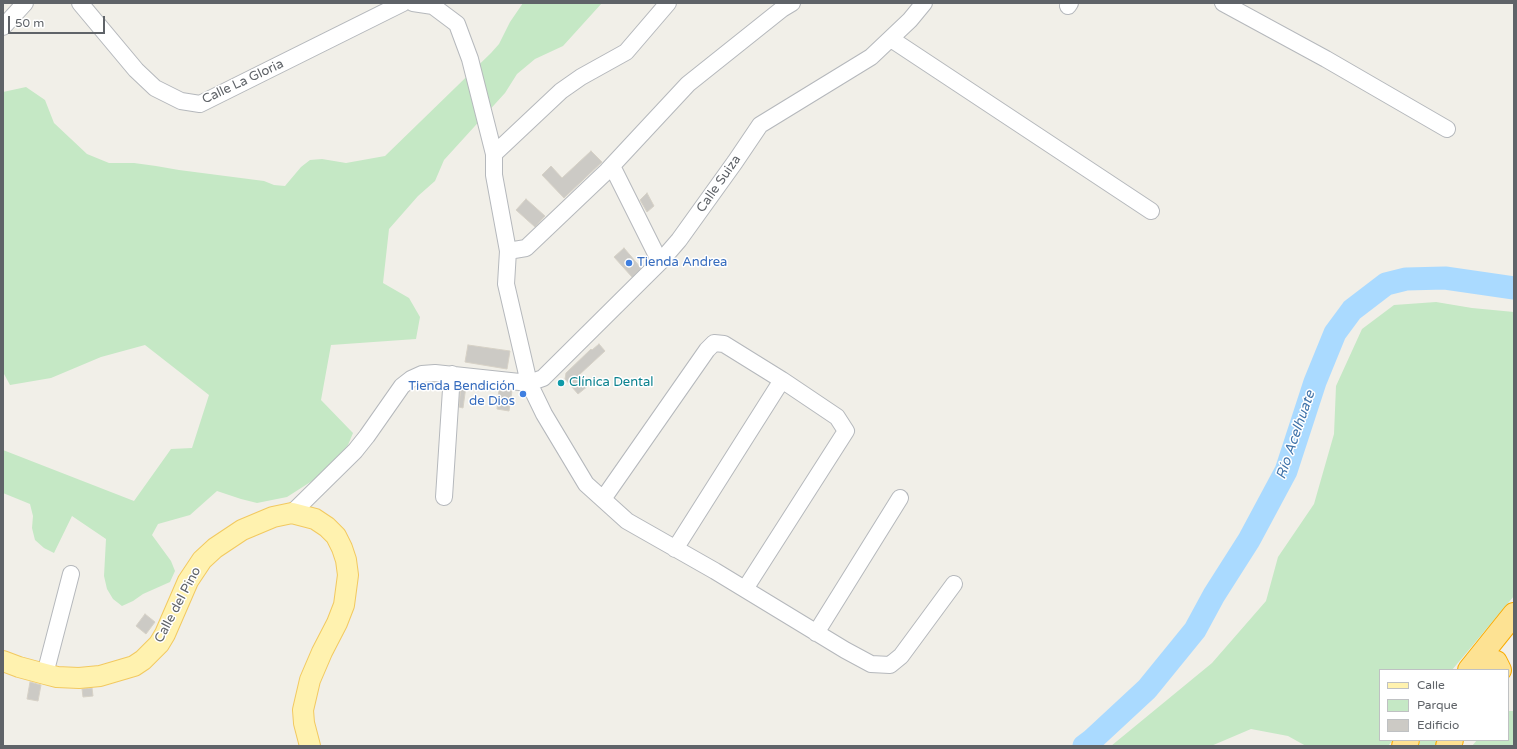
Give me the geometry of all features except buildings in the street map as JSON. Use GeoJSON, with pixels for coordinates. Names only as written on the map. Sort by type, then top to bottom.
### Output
{"type":"FeatureCollection","features":[{"type":"Feature","properties":{"kind":"highway"},"geometry":{"type":"LineString","coordinates":[[1472,666],[1514,614]]}},
{"type":"Feature","properties":{"kind":"highway"},"geometry":{"type":"LineString","coordinates":[[1472,666],[1482,660],[1490,660],[1496,662],[1500,669]]}},
{"type":"Feature","properties":{"kind":"main road","name":"Calle del Pino"},"geometry":{"type":"LineString","coordinates":[[3,661],[19,667],[57,677],[79,678],[100,676],[134,666],[152,652],[165,634],[188,581],[202,560],[215,548],[242,530],[273,517],[292,513],[315,519],[336,536],[346,560],[348,575],[344,605],[310,680],[303,710],[304,723],[310,746]]}},
{"type":"Feature","properties":{"kind":"street"},"geometry":{"type":"LineString","coordinates":[[3,27],[25,3]]}},
{"type":"Feature","properties":{"kind":"street","name":"Calle La Gloria"},"geometry":{"type":"LineString","coordinates":[[80,3],[136,70],[155,88],[181,101],[200,104],[403,3]]}},
{"type":"Feature","properties":{"kind":"street"},"geometry":{"type":"LineString","coordinates":[[413,3],[433,6],[457,24],[470,59],[494,154],[494,175],[508,251],[506,284],[529,383],[544,414],[586,484],[628,522],[871,664],[890,665],[901,656],[954,584]]}},
{"type":"Feature","properties":{"kind":"street"},"geometry":{"type":"LineString","coordinates":[[494,154],[561,91],[581,76],[626,52],[668,3]]}},
{"type":"Feature","properties":{"kind":"street"},"geometry":{"type":"LineString","coordinates":[[508,251],[526,248],[612,166],[688,84],[782,9],[792,3]]}},
{"type":"Feature","properties":{"kind":"street","name":"Calle Suiza"},"geometry":{"type":"LineString","coordinates":[[529,383],[543,378],[660,262],[679,240],[760,125],[871,57],[910,20],[924,3]]}},
{"type":"Feature","properties":{"kind":"street"},"geometry":{"type":"LineString","coordinates":[[1224,3],[1326,59],[1447,129]]}},
{"type":"Feature","properties":{"kind":"street"},"geometry":{"type":"LineString","coordinates":[[891,39],[1111,183],[1151,211]]}},
{"type":"Feature","properties":{"kind":"street"},"geometry":{"type":"LineString","coordinates":[[612,166],[660,262]]}},
{"type":"Feature","properties":{"kind":"street"},"geometry":{"type":"LineString","coordinates":[[603,499],[707,350],[714,343],[724,344],[782,380],[837,417],[846,431],[745,590]]}},
{"type":"Feature","properties":{"kind":"street"},"geometry":{"type":"LineString","coordinates":[[292,513],[355,451],[402,386],[410,379],[422,374],[435,373],[529,383]]}},
{"type":"Feature","properties":{"kind":"street"},"geometry":{"type":"LineString","coordinates":[[444,497],[452,374]]}},
{"type":"Feature","properties":{"kind":"street"},"geometry":{"type":"LineString","coordinates":[[675,549],[782,380]]}},
{"type":"Feature","properties":{"kind":"street"},"geometry":{"type":"LineString","coordinates":[[816,633],[900,498]]}},
{"type":"Feature","properties":{"kind":"street"},"geometry":{"type":"LineString","coordinates":[[45,674],[71,574]]}},
{"type":"Feature","properties":{"kind":"green space"},"geometry":{"type":"Polygon","coordinates":[[[523,3],[602,3],[563,46],[535,59],[517,74],[505,93],[444,160],[435,181],[418,196],[389,229],[383,283],[409,298],[420,317],[416,339],[331,345],[321,400],[353,433],[348,445],[330,467],[287,497],[257,503],[217,491],[190,515],[158,524],[152,535],[171,561],[175,571],[170,582],[143,594],[122,606],[113,599],[107,589],[104,576],[106,539],[72,516],[54,553],[44,548],[35,540],[32,528],[33,516],[30,504],[3,493],[3,450],[134,501],[171,449],[192,448],[209,395],[145,345],[101,357],[51,378],[10,385],[3,369],[3,92],[26,87],[45,100],[54,123],[87,154],[109,163],[134,163],[264,181],[274,185],[285,186],[301,167],[310,160],[322,159],[346,163],[385,156],[491,53],[499,44],[510,22],[523,3]]]}},
{"type":"Feature","properties":{"kind":"green space"},"geometry":{"type":"Polygon","coordinates":[[[1436,302],[1472,308],[1514,312],[1514,596],[1453,669],[1379,669],[1379,741],[1392,741],[1388,746],[1306,746],[1288,736],[1251,729],[1211,746],[1111,746],[1212,663],[1266,601],[1278,557],[1314,504],[1334,434],[1336,386],[1362,329],[1394,305],[1436,302]]]}},
{"type":"Feature","properties":{"kind":"green space"},"geometry":{"type":"Polygon","coordinates":[[[1509,711],[1514,711],[1514,746],[1472,746],[1476,741],[1509,741],[1509,711]]]}},
{"type":"Feature","properties":{"kind":"green space"},"geometry":{"type":"Polygon","coordinates":[[[1420,741],[1443,741],[1439,746],[1416,746],[1420,741]]]}},
{"type":"Feature","properties":{"kind":"waterway","name":"Río Acelhuate"},"geometry":{"type":"LineString","coordinates":[[1084,746],[1147,689],[1195,630],[1214,595],[1249,540],[1286,471],[1315,382],[1335,333],[1352,310],[1386,284],[1406,279],[1445,278],[1514,288]]}},
{"type":"Feature","properties":{"kind":"place","name":"Tienda Andrea"},"geometry":{"type":"Point","coordinates":[629,263]}},
{"type":"Feature","properties":{"kind":"place","name":"Clínica Dental"},"geometry":{"type":"Point","coordinates":[561,383]}},
{"type":"Feature","properties":{"kind":"place","name":"Tienda Bendición de Dios"},"geometry":{"type":"Point","coordinates":[523,394]}}]}
